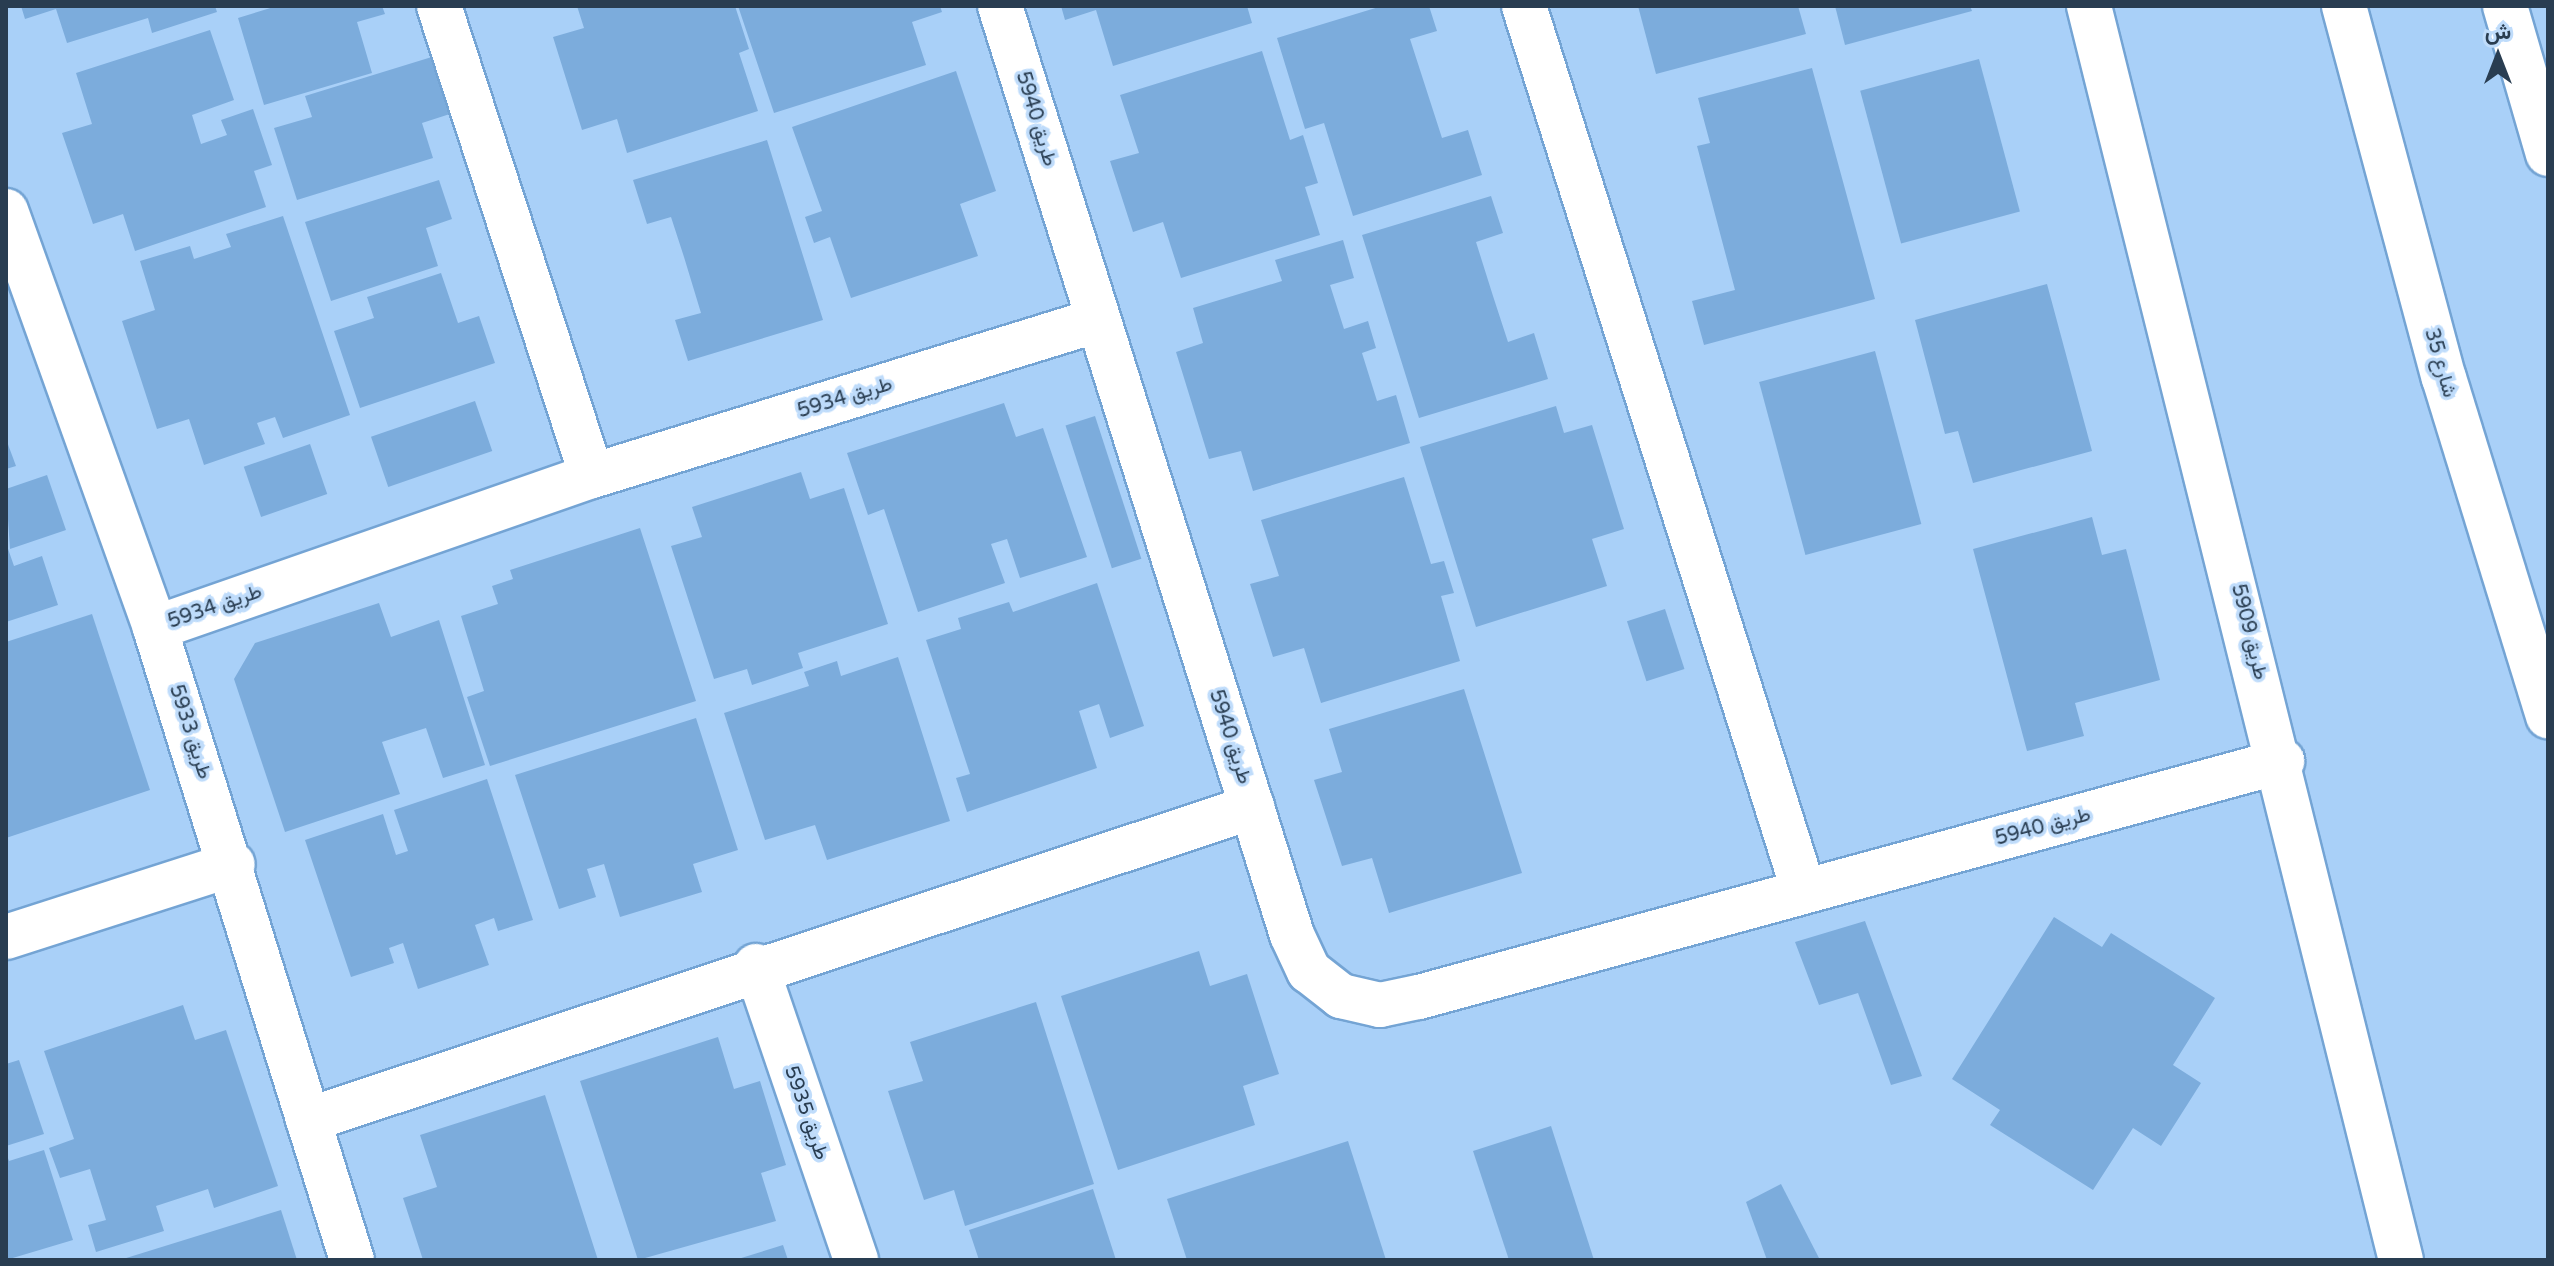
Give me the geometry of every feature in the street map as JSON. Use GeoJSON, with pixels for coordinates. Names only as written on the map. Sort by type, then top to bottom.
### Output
{"type":"FeatureCollection","features":[{"type":"Feature","properties":{"kind":"street"},"geometry":{"type":"LineString","coordinates":[[439,6],[592,476]]}},
{"type":"Feature","properties":{"kind":"street","name":"طريق 5940"},"geometry":{"type":"LineString","coordinates":[[1000,6],[1252,807],[1309,971],[1341,996],[1380,1005],[2282,761]]}},
{"type":"Feature","properties":{"kind":"street"},"geometry":{"type":"LineString","coordinates":[[1524,6],[1804,892]]}},
{"type":"Feature","properties":{"kind":"street","name":"طريق 5909"},"geometry":{"type":"LineString","coordinates":[[2089,6],[2282,761],[2401,1260]]}},
{"type":"Feature","properties":{"kind":"street","name":"شارع 35"},"geometry":{"type":"LineString","coordinates":[[2344,6],[2444,378],[2548,716]]}},
{"type":"Feature","properties":{"kind":"street"},"geometry":{"type":"LineString","coordinates":[[2505,6],[2548,154]]}},
{"type":"Feature","properties":{"kind":"street","name":"طريق 5933"},"geometry":{"type":"LineString","coordinates":[[6,211],[155,628],[233,864],[352,1260]]}},
{"type":"Feature","properties":{"kind":"street","name":"طريق 5934"},"geometry":{"type":"LineString","coordinates":[[155,628],[592,476],[1098,320]]}},
{"type":"Feature","properties":{"kind":"street"},"geometry":{"type":"LineString","coordinates":[[308,1120],[756,966],[1252,807]]}},
{"type":"Feature","properties":{"kind":"street"},"geometry":{"type":"LineString","coordinates":[[6,937],[233,864]]}},
{"type":"Feature","properties":{"kind":"street","name":"طريق 5935"},"geometry":{"type":"LineString","coordinates":[[756,966],[856,1260]]}},
{"type":"Feature","properties":{"kind":"building"},"geometry":{"type":"Polygon","coordinates":[[[21,6],[215,6],[217,12],[152,33],[148,18],[67,43],[56,9],[25,19],[21,6]]]}},
{"type":"Feature","properties":{"kind":"building"},"geometry":{"type":"Polygon","coordinates":[[[277,6],[382,6],[385,14],[357,22],[372,73],[264,105],[238,18],[277,6]]]}},
{"type":"Feature","properties":{"kind":"building"},"geometry":{"type":"Polygon","coordinates":[[[577,6],[735,6],[749,49],[739,53],[758,111],[627,153],[617,119],[582,130],[553,37],[584,28],[577,6]]]}},
{"type":"Feature","properties":{"kind":"building"},"geometry":{"type":"Polygon","coordinates":[[[738,6],[940,6],[942,12],[912,22],[926,65],[774,113],[738,6]]]}},
{"type":"Feature","properties":{"kind":"building"},"geometry":{"type":"Polygon","coordinates":[[[1061,6],[1247,6],[1252,23],[1113,66],[1096,10],[1065,20],[1061,6]]]}},
{"type":"Feature","properties":{"kind":"building"},"geometry":{"type":"Polygon","coordinates":[[[1382,6],[1429,6],[1437,31],[1410,39],[1442,138],[1468,130],[1482,175],[1353,216],[1324,123],[1305,129],[1277,38],[1382,6]]]}},
{"type":"Feature","properties":{"kind":"building"},"geometry":{"type":"Polygon","coordinates":[[[1638,6],[1798,6],[1806,34],[1656,74],[1638,6]]]}},
{"type":"Feature","properties":{"kind":"building"},"geometry":{"type":"Polygon","coordinates":[[[1835,6],[1970,6],[1972,11],[1845,45],[1835,6]]]}},
{"type":"Feature","properties":{"kind":"building"},"geometry":{"type":"Polygon","coordinates":[[[210,30],[234,100],[192,115],[201,144],[227,135],[221,120],[253,109],[272,165],[254,171],[266,207],[135,251],[123,214],[93,224],[62,133],[92,124],[76,73],[210,30]]]}},
{"type":"Feature","properties":{"kind":"building"},"geometry":{"type":"Polygon","coordinates":[[[1262,51],[1290,140],[1303,135],[1318,183],[1305,187],[1320,235],[1181,278],[1163,222],[1133,232],[1110,161],[1139,153],[1120,95],[1262,51]]]}},
{"type":"Feature","properties":{"kind":"building"},"geometry":{"type":"Polygon","coordinates":[[[435,56],[453,113],[422,123],[433,158],[297,200],[274,128],[312,117],[305,96],[435,56]]]}},
{"type":"Feature","properties":{"kind":"building"},"geometry":{"type":"Polygon","coordinates":[[[1979,59],[2020,212],[1901,243],[1860,91],[1979,59]]]}},
{"type":"Feature","properties":{"kind":"building"},"geometry":{"type":"Polygon","coordinates":[[[1812,68],[1875,299],[1704,345],[1692,301],[1735,290],[1697,146],[1710,143],[1698,98],[1812,68]]]}},
{"type":"Feature","properties":{"kind":"building"},"geometry":{"type":"Polygon","coordinates":[[[956,71],[996,191],[960,204],[978,256],[851,298],[830,237],[814,243],[805,217],[822,211],[792,127],[956,71]]]}},
{"type":"Feature","properties":{"kind":"building"},"geometry":{"type":"Polygon","coordinates":[[[767,140],[823,320],[688,361],[675,320],[701,313],[684,257],[671,217],[647,224],[633,180],[767,140]]]}},
{"type":"Feature","properties":{"kind":"building"},"geometry":{"type":"Polygon","coordinates":[[[439,180],[452,219],[426,228],[438,266],[331,301],[305,222],[439,180]]]}},
{"type":"Feature","properties":{"kind":"building"},"geometry":{"type":"Polygon","coordinates":[[[1491,196],[1503,233],[1476,242],[1508,342],[1534,333],[1548,379],[1419,418],[1362,235],[1491,196]]]}},
{"type":"Feature","properties":{"kind":"building"},"geometry":{"type":"Polygon","coordinates":[[[283,216],[350,415],[283,438],[275,417],[257,423],[265,444],[204,465],[189,419],[157,429],[122,321],[155,310],[140,261],[190,246],[194,259],[231,247],[226,234],[283,216]]]}},
{"type":"Feature","properties":{"kind":"building"},"geometry":{"type":"Polygon","coordinates":[[[1343,240],[1354,278],[1330,285],[1344,329],[1368,321],[1376,348],[1362,353],[1377,401],[1396,395],[1410,443],[1253,491],[1241,451],[1209,459],[1176,352],[1203,343],[1193,308],[1282,281],[1275,260],[1343,240]]]}},
{"type":"Feature","properties":{"kind":"building"},"geometry":{"type":"Polygon","coordinates":[[[441,273],[458,323],[479,316],[495,363],[360,408],[334,331],[374,318],[367,297],[441,273]]]}},
{"type":"Feature","properties":{"kind":"building"},"geometry":{"type":"Polygon","coordinates":[[[2047,284],[2092,451],[1973,483],[1958,431],[1945,434],[1915,320],[2047,284]]]}},
{"type":"Feature","properties":{"kind":"building"},"geometry":{"type":"Polygon","coordinates":[[[1875,351],[1921,524],[1805,555],[1759,382],[1875,351]]]}},
{"type":"Feature","properties":{"kind":"building"},"geometry":{"type":"Polygon","coordinates":[[[475,401],[492,451],[388,487],[371,437],[475,401]]]}},
{"type":"Feature","properties":{"kind":"building"},"geometry":{"type":"Polygon","coordinates":[[[1004,403],[1016,437],[1043,428],[1087,557],[1020,578],[1007,539],[991,544],[1005,583],[918,612],[884,509],[868,515],[847,453],[1004,403]]]}},
{"type":"Feature","properties":{"kind":"building"},"geometry":{"type":"Polygon","coordinates":[[[1556,406],[1564,433],[1592,425],[1624,529],[1592,539],[1607,586],[1476,627],[1420,447],[1556,406]]]}},
{"type":"Feature","properties":{"kind":"building"},"geometry":{"type":"Polygon","coordinates":[[[1095,416],[1141,559],[1112,568],[1066,426],[1095,416]]]}},
{"type":"Feature","properties":{"kind":"building"},"geometry":{"type":"Polygon","coordinates":[[[6,439],[16,466],[6,469],[6,439]]]}},
{"type":"Feature","properties":{"kind":"building"},"geometry":{"type":"Polygon","coordinates":[[[310,444],[327,494],[261,517],[244,467],[310,444]]]}},
{"type":"Feature","properties":{"kind":"building"},"geometry":{"type":"Polygon","coordinates":[[[801,472],[810,499],[844,488],[888,624],[798,653],[803,668],[752,685],[747,669],[714,679],[671,546],[702,537],[692,507],[801,472]]]}},
{"type":"Feature","properties":{"kind":"building"},"geometry":{"type":"Polygon","coordinates":[[[47,475],[66,530],[10,549],[6,489],[47,475]]]}},
{"type":"Feature","properties":{"kind":"building"},"geometry":{"type":"Polygon","coordinates":[[[1404,477],[1431,564],[1444,561],[1454,593],[1441,596],[1460,661],[1321,703],[1304,648],[1273,657],[1250,584],[1279,576],[1261,520],[1404,477]]]}},
{"type":"Feature","properties":{"kind":"building"},"geometry":{"type":"Polygon","coordinates":[[[2092,517],[2102,555],[2126,549],[2160,680],[2075,703],[2084,736],[2027,751],[1973,549],[2092,517]]]}},
{"type":"Feature","properties":{"kind":"building"},"geometry":{"type":"Polygon","coordinates":[[[640,528],[696,701],[490,766],[467,697],[484,691],[461,616],[498,604],[492,586],[513,579],[510,570],[640,528]]]}},
{"type":"Feature","properties":{"kind":"building"},"geometry":{"type":"Polygon","coordinates":[[[6,543],[14,566],[42,556],[58,605],[6,622],[6,543]]]}},
{"type":"Feature","properties":{"kind":"building"},"geometry":{"type":"Polygon","coordinates":[[[1097,583],[1144,726],[1110,738],[1099,704],[1079,711],[1097,768],[967,812],[956,778],[970,774],[926,640],[961,629],[958,618],[1009,602],[1013,612],[1097,583]]]}},
{"type":"Feature","properties":{"kind":"building"},"geometry":{"type":"Polygon","coordinates":[[[379,603],[391,637],[439,620],[485,765],[443,778],[426,728],[382,742],[400,794],[285,832],[234,679],[255,643],[379,603]]]}},
{"type":"Feature","properties":{"kind":"building"},"geometry":{"type":"Polygon","coordinates":[[[1665,609],[1684,669],[1646,681],[1627,621],[1665,609]]]}},
{"type":"Feature","properties":{"kind":"building"},"geometry":{"type":"Polygon","coordinates":[[[92,614],[150,790],[6,838],[6,642],[92,614]]]}},
{"type":"Feature","properties":{"kind":"building"},"geometry":{"type":"Polygon","coordinates":[[[898,657],[950,821],[827,860],[815,825],[765,840],[724,713],[809,686],[804,672],[837,661],[841,676],[898,657]]]}},
{"type":"Feature","properties":{"kind":"building"},"geometry":{"type":"Polygon","coordinates":[[[1464,689],[1522,873],[1389,913],[1372,858],[1342,866],[1314,780],[1342,772],[1329,729],[1464,689]]]}},
{"type":"Feature","properties":{"kind":"building"},"geometry":{"type":"Polygon","coordinates":[[[696,718],[738,850],[693,864],[702,892],[620,917],[604,864],[587,869],[596,897],[559,909],[515,775],[696,718]]]}},
{"type":"Feature","properties":{"kind":"building"},"geometry":{"type":"Polygon","coordinates":[[[487,779],[533,920],[498,931],[494,918],[475,925],[489,965],[418,989],[403,943],[389,948],[394,963],[351,977],[305,840],[383,814],[396,855],[408,851],[394,810],[487,779]]]}},
{"type":"Feature","properties":{"kind":"building"},"geometry":{"type":"Polygon","coordinates":[[[2054,917],[2102,947],[2111,933],[2215,998],[2173,1065],[2201,1083],[2161,1146],[2133,1128],[2093,1190],[1990,1125],[2000,1110],[1952,1079],[2054,917]]]}},
{"type":"Feature","properties":{"kind":"building"},"geometry":{"type":"Polygon","coordinates":[[[1865,921],[1922,1076],[1891,1085],[1858,993],[1819,1005],[1795,942],[1865,921]]]}},
{"type":"Feature","properties":{"kind":"building"},"geometry":{"type":"Polygon","coordinates":[[[1199,951],[1210,986],[1247,974],[1279,1074],[1243,1086],[1255,1125],[1118,1170],[1061,996],[1199,951]]]}},
{"type":"Feature","properties":{"kind":"building"},"geometry":{"type":"Polygon","coordinates":[[[1036,1002],[1094,1184],[965,1226],[954,1190],[924,1200],[888,1091],[923,1081],[910,1042],[1036,1002]]]}},
{"type":"Feature","properties":{"kind":"building"},"geometry":{"type":"Polygon","coordinates":[[[183,1005],[195,1040],[226,1030],[278,1186],[214,1208],[208,1189],[156,1206],[164,1231],[96,1252],[88,1225],[106,1220],[90,1169],[60,1178],[49,1148],[74,1139],[44,1051],[183,1005]]]}},
{"type":"Feature","properties":{"kind":"building"},"geometry":{"type":"Polygon","coordinates":[[[718,1037],[734,1089],[760,1081],[786,1165],[761,1173],[776,1221],[638,1260],[580,1081],[718,1037]]]}},
{"type":"Feature","properties":{"kind":"building"},"geometry":{"type":"Polygon","coordinates":[[[19,1060],[44,1134],[6,1146],[6,1064],[19,1060]]]}},
{"type":"Feature","properties":{"kind":"building"},"geometry":{"type":"Polygon","coordinates":[[[545,1095],[598,1260],[423,1260],[403,1198],[437,1187],[420,1135],[545,1095]]]}},
{"type":"Feature","properties":{"kind":"building"},"geometry":{"type":"Polygon","coordinates":[[[1551,1126],[1594,1260],[1509,1260],[1473,1151],[1551,1126]]]}},
{"type":"Feature","properties":{"kind":"building"},"geometry":{"type":"Polygon","coordinates":[[[1348,1141],[1386,1260],[1187,1260],[1167,1199],[1348,1141]]]}},
{"type":"Feature","properties":{"kind":"building"},"geometry":{"type":"Polygon","coordinates":[[[44,1150],[73,1240],[6,1260],[6,1153],[9,1161],[44,1150]]]}},
{"type":"Feature","properties":{"kind":"building"},"geometry":{"type":"Polygon","coordinates":[[[1781,1184],[1820,1260],[1767,1260],[1746,1202],[1781,1184]]]}},
{"type":"Feature","properties":{"kind":"building"},"geometry":{"type":"Polygon","coordinates":[[[1093,1189],[1116,1260],[979,1260],[969,1230],[1093,1189]]]}},
{"type":"Feature","properties":{"kind":"building"},"geometry":{"type":"Polygon","coordinates":[[[281,1210],[297,1260],[123,1260],[123,1259],[281,1210]]]}},
{"type":"Feature","properties":{"kind":"building"},"geometry":{"type":"Polygon","coordinates":[[[783,1245],[788,1260],[738,1260],[738,1259],[783,1245]]]}}]}
